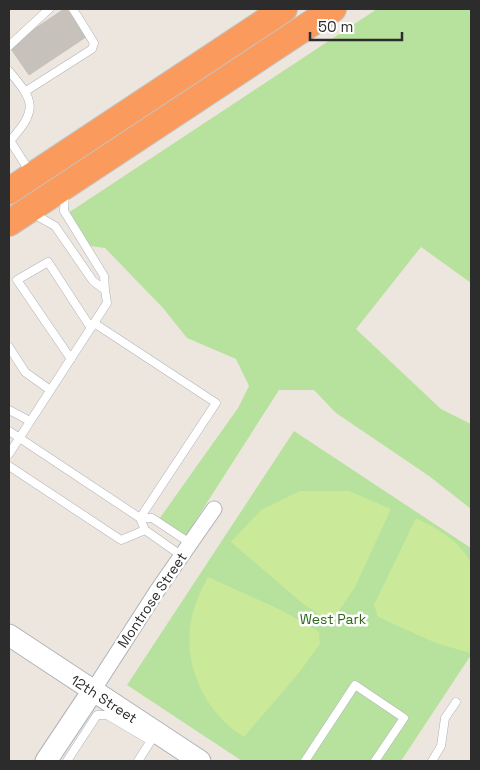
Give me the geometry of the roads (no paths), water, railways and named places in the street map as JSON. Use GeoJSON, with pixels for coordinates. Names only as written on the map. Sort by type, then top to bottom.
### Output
{"type":"FeatureCollection","features":[{"type":"Feature","properties":{"kind":"highway"},"geometry":{"type":"LineString","coordinates":[[9,191],[284,9]]}},
{"type":"Feature","properties":{"kind":"highway"},"geometry":{"type":"LineString","coordinates":[[18,217],[333,9]]}},
{"type":"Feature","properties":{"kind":"main road","name":"12th Street"},"geometry":{"type":"LineString","coordinates":[[9,636],[92,692],[153,737],[200,761]]}},
{"type":"Feature","properties":{"kind":"main road"},"geometry":{"type":"LineString","coordinates":[[58,759],[92,692]]}},
{"type":"Feature","properties":{"kind":"street","name":"Montrose Street"},"geometry":{"type":"LineString","coordinates":[[92,692],[214,510]]}},
{"type":"Feature","properties":{"kind":"lane"},"geometry":{"type":"LineString","coordinates":[[9,46],[49,9]]}},
{"type":"Feature","properties":{"kind":"lane"},"geometry":{"type":"LineString","coordinates":[[26,91],[92,49],[94,42],[73,9]]}},
{"type":"Feature","properties":{"kind":"lane"},"geometry":{"type":"LineString","coordinates":[[9,71],[26,91],[30,106],[28,121],[9,140],[32,175]]}},
{"type":"Feature","properties":{"kind":"lane"},"geometry":{"type":"LineString","coordinates":[[9,452],[107,303],[104,276],[64,211],[65,186]]}},
{"type":"Feature","properties":{"kind":"lane"},"geometry":{"type":"LineString","coordinates":[[18,217],[55,226],[93,282],[105,290]]}},
{"type":"Feature","properties":{"kind":"lane"},"geometry":{"type":"LineString","coordinates":[[70,359],[17,280],[48,262],[92,325],[216,403],[140,518]]}},
{"type":"Feature","properties":{"kind":"lane"},"geometry":{"type":"LineString","coordinates":[[9,347],[25,372],[50,390]]}},
{"type":"Feature","properties":{"kind":"lane"},"geometry":{"type":"LineString","coordinates":[[9,410],[30,421]]}},
{"type":"Feature","properties":{"kind":"lane"},"geometry":{"type":"LineString","coordinates":[[9,431],[140,518],[152,518],[186,550]]}},
{"type":"Feature","properties":{"kind":"lane"},"geometry":{"type":"LineString","coordinates":[[9,466],[121,540],[145,530]]}},
{"type":"Feature","properties":{"kind":"lane"},"geometry":{"type":"LineString","coordinates":[[140,518],[145,530],[186,550]]}},
{"type":"Feature","properties":{"kind":"lane"},"geometry":{"type":"LineString","coordinates":[[305,761],[355,685],[404,718],[375,761]]}},
{"type":"Feature","properties":{"kind":"lane"},"geometry":{"type":"LineString","coordinates":[[92,692],[97,715]]}},
{"type":"Feature","properties":{"kind":"lane"},"geometry":{"type":"LineString","coordinates":[[432,761],[441,746],[445,718],[456,702]]}},
{"type":"Feature","properties":{"kind":"lane"},"geometry":{"type":"LineString","coordinates":[[58,759],[97,715],[107,715],[153,737],[138,761]]}},
{"type":"Feature","properties":{"kind":"park label","name":"West Park"},"geometry":{"type":"Point","coordinates":[333,619]}}]}
